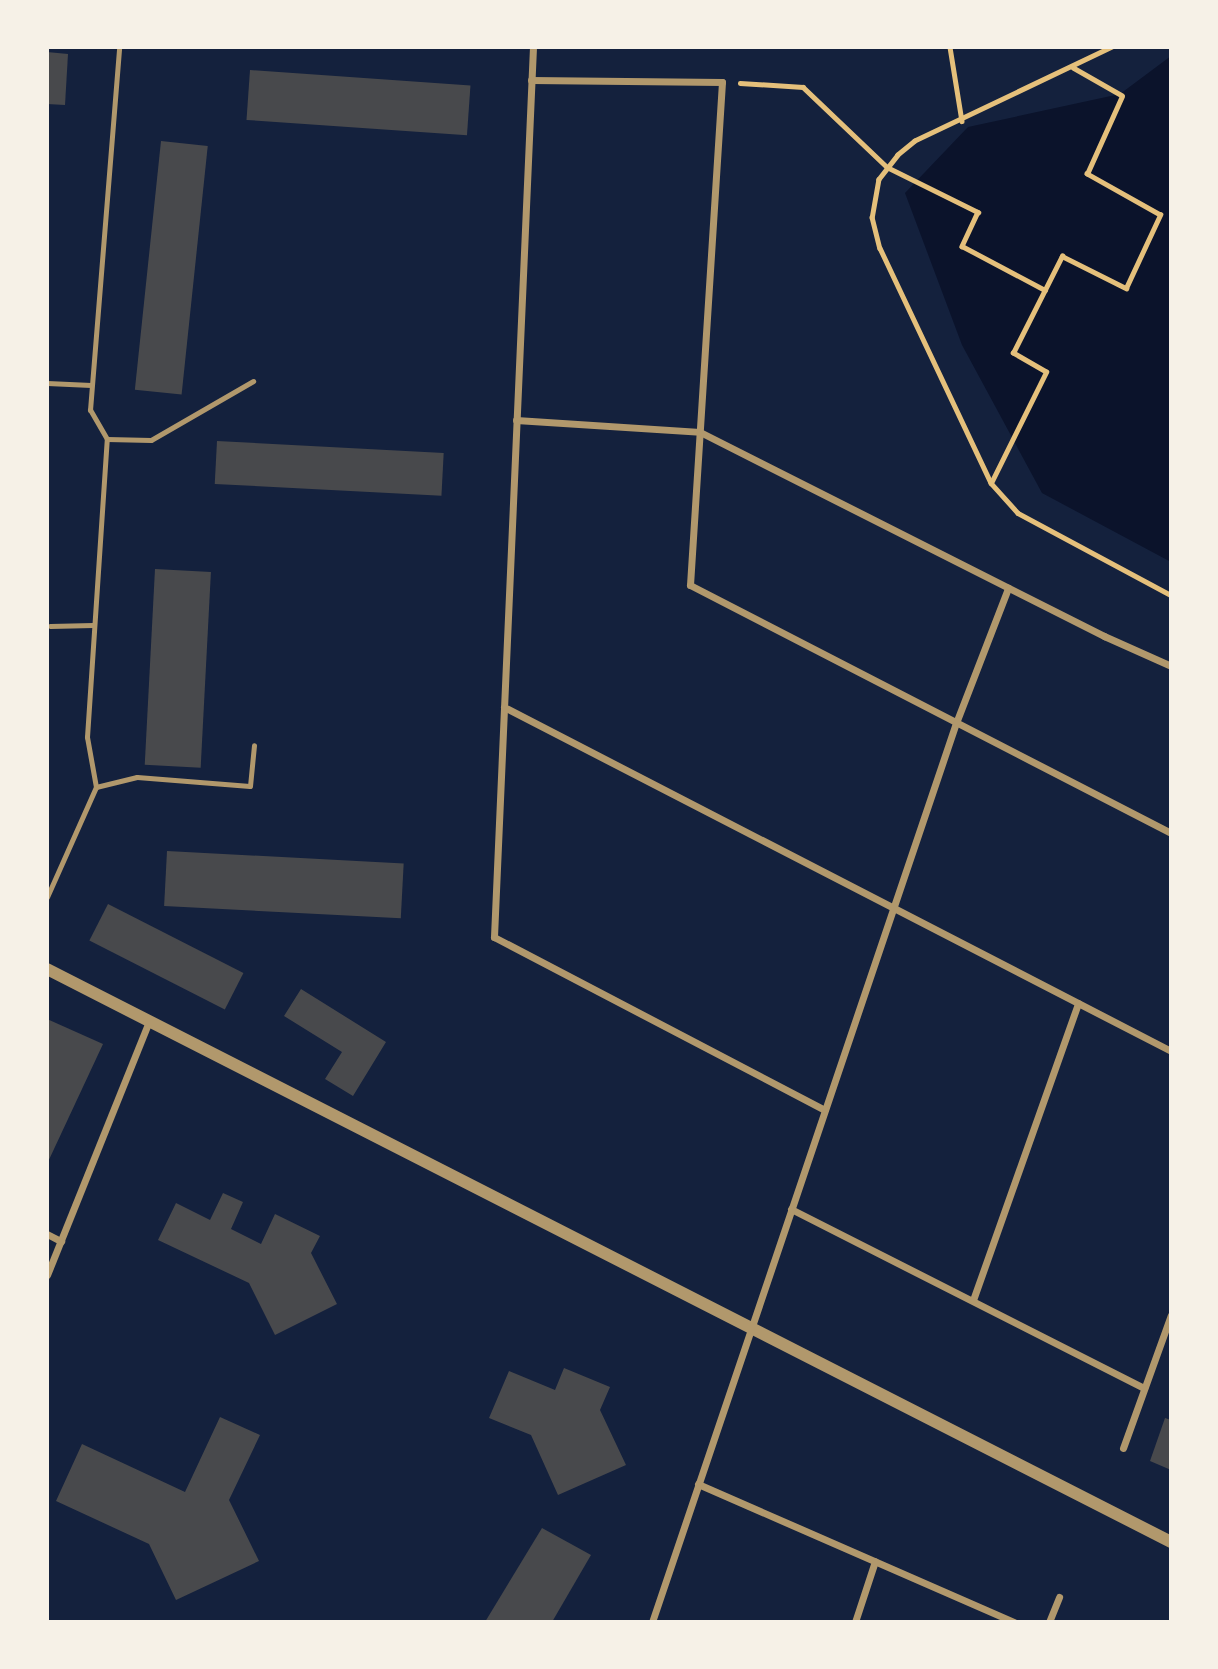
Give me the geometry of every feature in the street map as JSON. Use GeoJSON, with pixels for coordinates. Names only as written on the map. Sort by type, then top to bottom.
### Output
{"type":"FeatureCollection","features":[{"type":"Feature","properties":{"kind":"street"},"geometry":{"type":"LineString","coordinates":[[533,47],[494,937],[825,1110]]}},
{"type":"Feature","properties":{"kind":"street"},"geometry":{"type":"LineString","coordinates":[[531,80],[722,82],[690,585],[1171,833]]}},
{"type":"Feature","properties":{"kind":"street"},"geometry":{"type":"LineString","coordinates":[[516,420],[700,432],[1104,636],[1171,666]]}},
{"type":"Feature","properties":{"kind":"street"},"geometry":{"type":"LineString","coordinates":[[652,1622],[956,723],[1008,588]]}},
{"type":"Feature","properties":{"kind":"street"},"geometry":{"type":"LineString","coordinates":[[504,707],[1171,1051]]}},
{"type":"Feature","properties":{"kind":"street"},"geometry":{"type":"LineString","coordinates":[[47,969],[1171,1542]]}},
{"type":"Feature","properties":{"kind":"street"},"geometry":{"type":"LineString","coordinates":[[973,1300],[1078,1003]]}},
{"type":"Feature","properties":{"kind":"street"},"geometry":{"type":"LineString","coordinates":[[47,1275],[149,1021]]}},
{"type":"Feature","properties":{"kind":"street"},"geometry":{"type":"LineString","coordinates":[[791,1209],[1144,1388]]}},
{"type":"Feature","properties":{"kind":"street"},"geometry":{"type":"LineString","coordinates":[[47,1234],[61,1241]]}},
{"type":"Feature","properties":{"kind":"street"},"geometry":{"type":"LineString","coordinates":[[1123,1448],[1171,1315]]}},
{"type":"Feature","properties":{"kind":"street"},"geometry":{"type":"LineString","coordinates":[[698,1485],[1014,1622]]}},
{"type":"Feature","properties":{"kind":"street"},"geometry":{"type":"LineString","coordinates":[[855,1622],[875,1561]]}},
{"type":"Feature","properties":{"kind":"street"},"geometry":{"type":"LineString","coordinates":[[1049,1622],[1059,1597]]}},
{"type":"Feature","properties":{"kind":"lane"},"geometry":{"type":"LineString","coordinates":[[47,897],[96,787],[88,737],[93,625],[107,439],[90,410],[119,47]]}},
{"type":"Feature","properties":{"kind":"lane"},"geometry":{"type":"LineString","coordinates":[[107,439],[151,440],[253,381]]}},
{"type":"Feature","properties":{"kind":"lane"},"geometry":{"type":"LineString","coordinates":[[47,383],[91,385]]}},
{"type":"Feature","properties":{"kind":"lane"},"geometry":{"type":"LineString","coordinates":[[50,626],[93,625]]}},
{"type":"Feature","properties":{"kind":"lane"},"geometry":{"type":"LineString","coordinates":[[96,787],[137,777],[250,786],[254,744]]}},
{"type":"Feature","properties":{"kind":"path"},"geometry":{"type":"LineString","coordinates":[[950,47],[962,121]]}},
{"type":"Feature","properties":{"kind":"path"},"geometry":{"type":"LineString","coordinates":[[1112,47],[962,121],[915,141],[887,167],[879,179],[872,206],[880,248],[991,483],[1018,513],[1171,595]]}},
{"type":"Feature","properties":{"kind":"path"},"geometry":{"type":"LineString","coordinates":[[991,483],[1046,372],[1013,353],[1062,256],[1126,288],[1160,215],[1087,174],[1122,96],[1073,68]]}},
{"type":"Feature","properties":{"kind":"path"},"geometry":{"type":"LineString","coordinates":[[722,82],[803,87],[887,167],[978,212],[962,246],[1045,290]]}},
{"type":"Feature","properties":{"kind":"water"},"geometry":{"type":"Polygon","coordinates":[[[1171,56],[1171,562],[1042,493],[962,345],[905,193],[968,127],[1120,94],[1171,56]]]}},
{"type":"Feature","properties":{"kind":"building"},"geometry":{"type":"Polygon","coordinates":[[[47,52],[68,54],[65,105],[47,104],[47,52]]]}},
{"type":"Feature","properties":{"kind":"building"},"geometry":{"type":"Polygon","coordinates":[[[250,70],[470,85],[467,135],[247,120],[250,70]]]}},
{"type":"Feature","properties":{"kind":"building"},"geometry":{"type":"Polygon","coordinates":[[[161,141],[208,146],[182,395],[135,390],[161,141]]]}},
{"type":"Feature","properties":{"kind":"building"},"geometry":{"type":"Polygon","coordinates":[[[217,441],[444,453],[441,496],[215,484],[217,441]]]}},
{"type":"Feature","properties":{"kind":"building"},"geometry":{"type":"Polygon","coordinates":[[[155,569],[211,572],[201,768],[145,765],[155,569]]]}},
{"type":"Feature","properties":{"kind":"building"},"geometry":{"type":"Polygon","coordinates":[[[167,851],[404,863],[401,918],[164,906],[167,851]]]}},
{"type":"Feature","properties":{"kind":"building"},"geometry":{"type":"Polygon","coordinates":[[[108,904],[243,973],[225,1010],[89,941],[108,904]]]}},
{"type":"Feature","properties":{"kind":"building"},"geometry":{"type":"Polygon","coordinates":[[[301,989],[386,1042],[353,1096],[325,1079],[342,1052],[284,1016],[301,989]]]}},
{"type":"Feature","properties":{"kind":"building"},"geometry":{"type":"Polygon","coordinates":[[[47,1019],[103,1044],[47,1164],[47,1019]]]}},
{"type":"Feature","properties":{"kind":"building"},"geometry":{"type":"Polygon","coordinates":[[[223,1193],[243,1202],[231,1229],[261,1244],[275,1214],[320,1236],[311,1253],[337,1304],[275,1335],[249,1283],[158,1240],[176,1203],[210,1220],[223,1193]]]}},
{"type":"Feature","properties":{"kind":"building"},"geometry":{"type":"Polygon","coordinates":[[[564,1368],[610,1387],[600,1410],[626,1465],[558,1495],[531,1435],[489,1418],[509,1371],[555,1390],[564,1368]]]}},
{"type":"Feature","properties":{"kind":"building"},"geometry":{"type":"Polygon","coordinates":[[[220,1417],[260,1435],[229,1500],[259,1561],[176,1600],[149,1544],[56,1501],[82,1444],[185,1492],[220,1417]]]}},
{"type":"Feature","properties":{"kind":"building"},"geometry":{"type":"Polygon","coordinates":[[[1165,1418],[1171,1420],[1171,1470],[1150,1461],[1165,1418]]]}},
{"type":"Feature","properties":{"kind":"building"},"geometry":{"type":"Polygon","coordinates":[[[542,1528],[591,1555],[552,1622],[485,1622],[542,1528]]]}}]}
